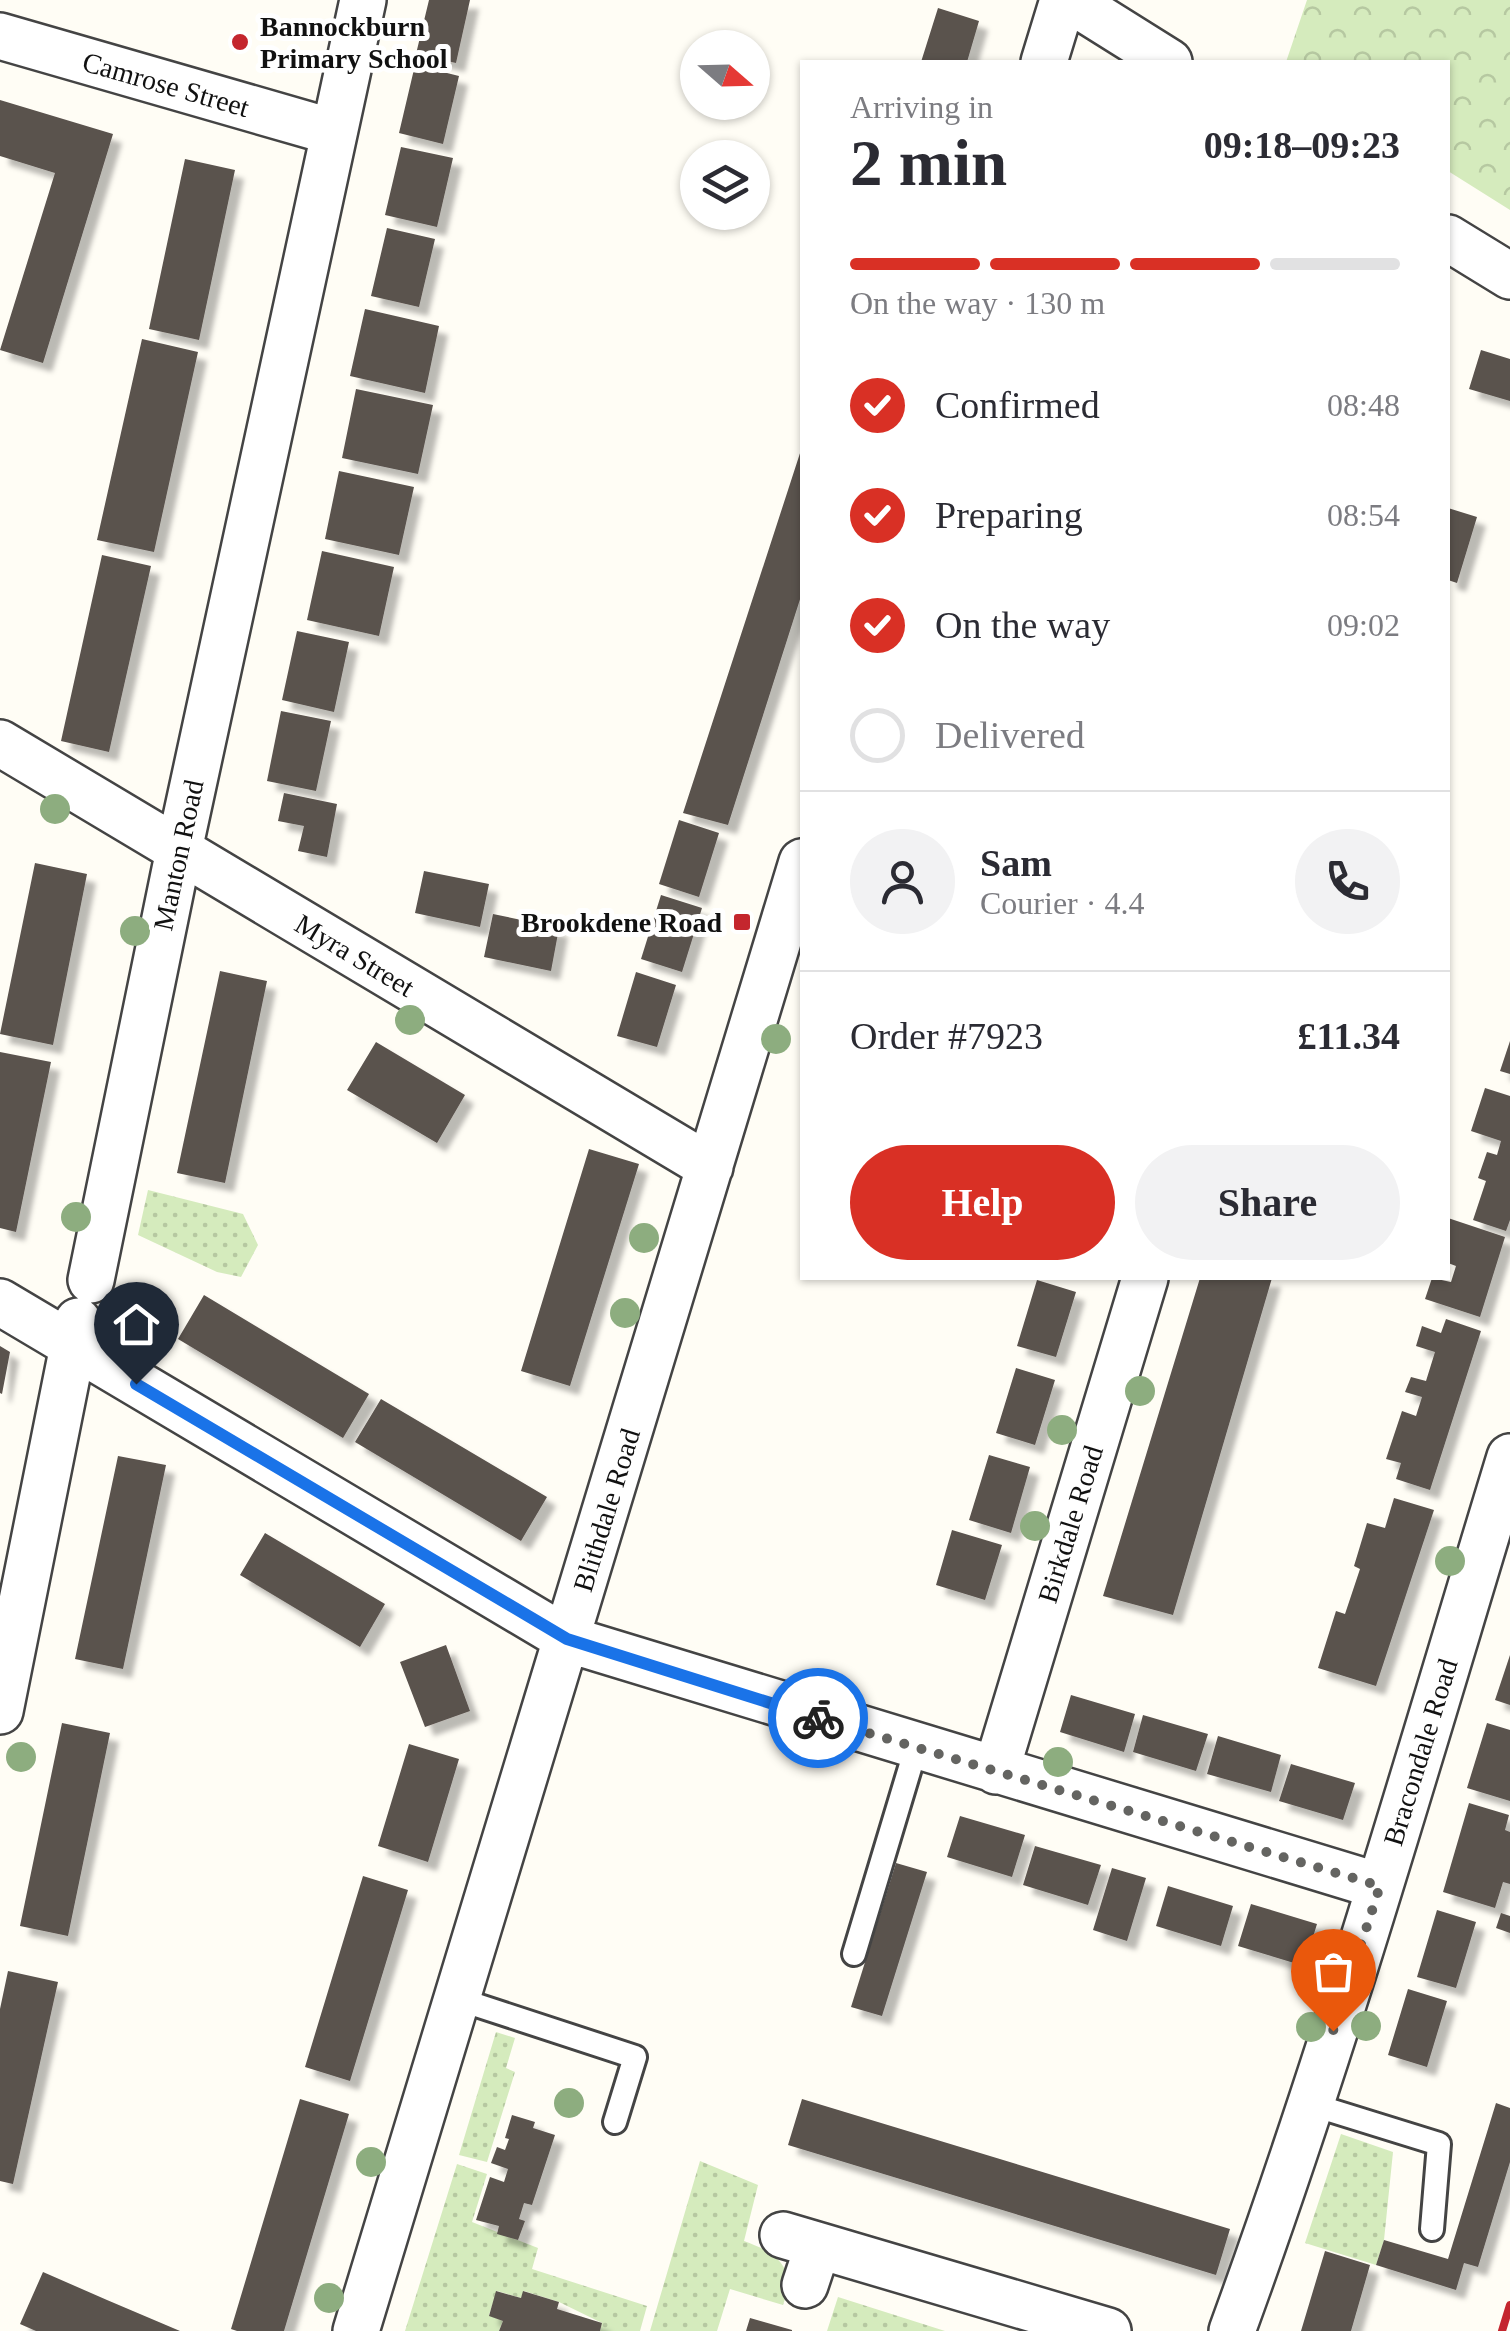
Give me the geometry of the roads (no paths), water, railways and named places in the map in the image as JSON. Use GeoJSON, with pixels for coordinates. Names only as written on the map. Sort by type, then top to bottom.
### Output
{"type":"FeatureCollection","features":[{"type":"Feature","properties":{"kind":"street","name":"Manton Road"},"geometry":{"type":"LineString","coordinates":[[0,1711],[74,1346],[362,0]]}},
{"type":"Feature","properties":{"kind":"street"},"geometry":{"type":"LineString","coordinates":[[1045,60],[1066,0],[1166,60]]}},
{"type":"Feature","properties":{"kind":"street","name":"Camrose Street"},"geometry":{"type":"LineString","coordinates":[[0,36],[333,132]]}},
{"type":"Feature","properties":{"kind":"street"},"geometry":{"type":"LineString","coordinates":[[1451,252],[1510,276]]}},
{"type":"Feature","properties":{"kind":"street","name":"Myra Street"},"geometry":{"type":"LineString","coordinates":[[0,743],[710,1167]]}},
{"type":"Feature","properties":{"kind":"street","name":"Blithdale Road"},"geometry":{"type":"LineString","coordinates":[[356,2331],[800,869]]}},
{"type":"Feature","properties":{"kind":"street","name":"Birkdale Road"},"geometry":{"type":"LineString","coordinates":[[996,1771],[1144,1280]]}},
{"type":"Feature","properties":{"kind":"street"},"geometry":{"type":"LineString","coordinates":[[0,1302],[567,1639],[1380,1886]]}},
{"type":"Feature","properties":{"kind":"street","name":"Bracondale Road"},"geometry":{"type":"LineString","coordinates":[[1232,2331],[1380,1886],[1510,1457]]}},
{"type":"Feature","properties":{"kind":"street"},"geometry":{"type":"LineString","coordinates":[[802,2255],[1108,2331]]}},
{"type":"Feature","properties":{"kind":"lane"},"geometry":{"type":"LineString","coordinates":[[854,1954],[916,1748]]}},
{"type":"Feature","properties":{"kind":"lane"},"geometry":{"type":"LineString","coordinates":[[458,1999],[635,2058],[615,2122]]}},
{"type":"Feature","properties":{"kind":"lane"},"geometry":{"type":"LineString","coordinates":[[1310,2104],[1439,2144],[1432,2229]]}},
{"type":"Feature","properties":{"kind":"railway"},"geometry":{"type":"LineString","coordinates":[[1502,2331],[1510,2305]]}},
{"type":"Feature","properties":{"kind":"place","name":"Bannockburn Primary School"},"geometry":{"type":"Point","coordinates":[240,42]}},
{"type":"Feature","properties":{"kind":"place","name":"Brookdene Road"},"geometry":{"type":"Point","coordinates":[742,922]}}]}
